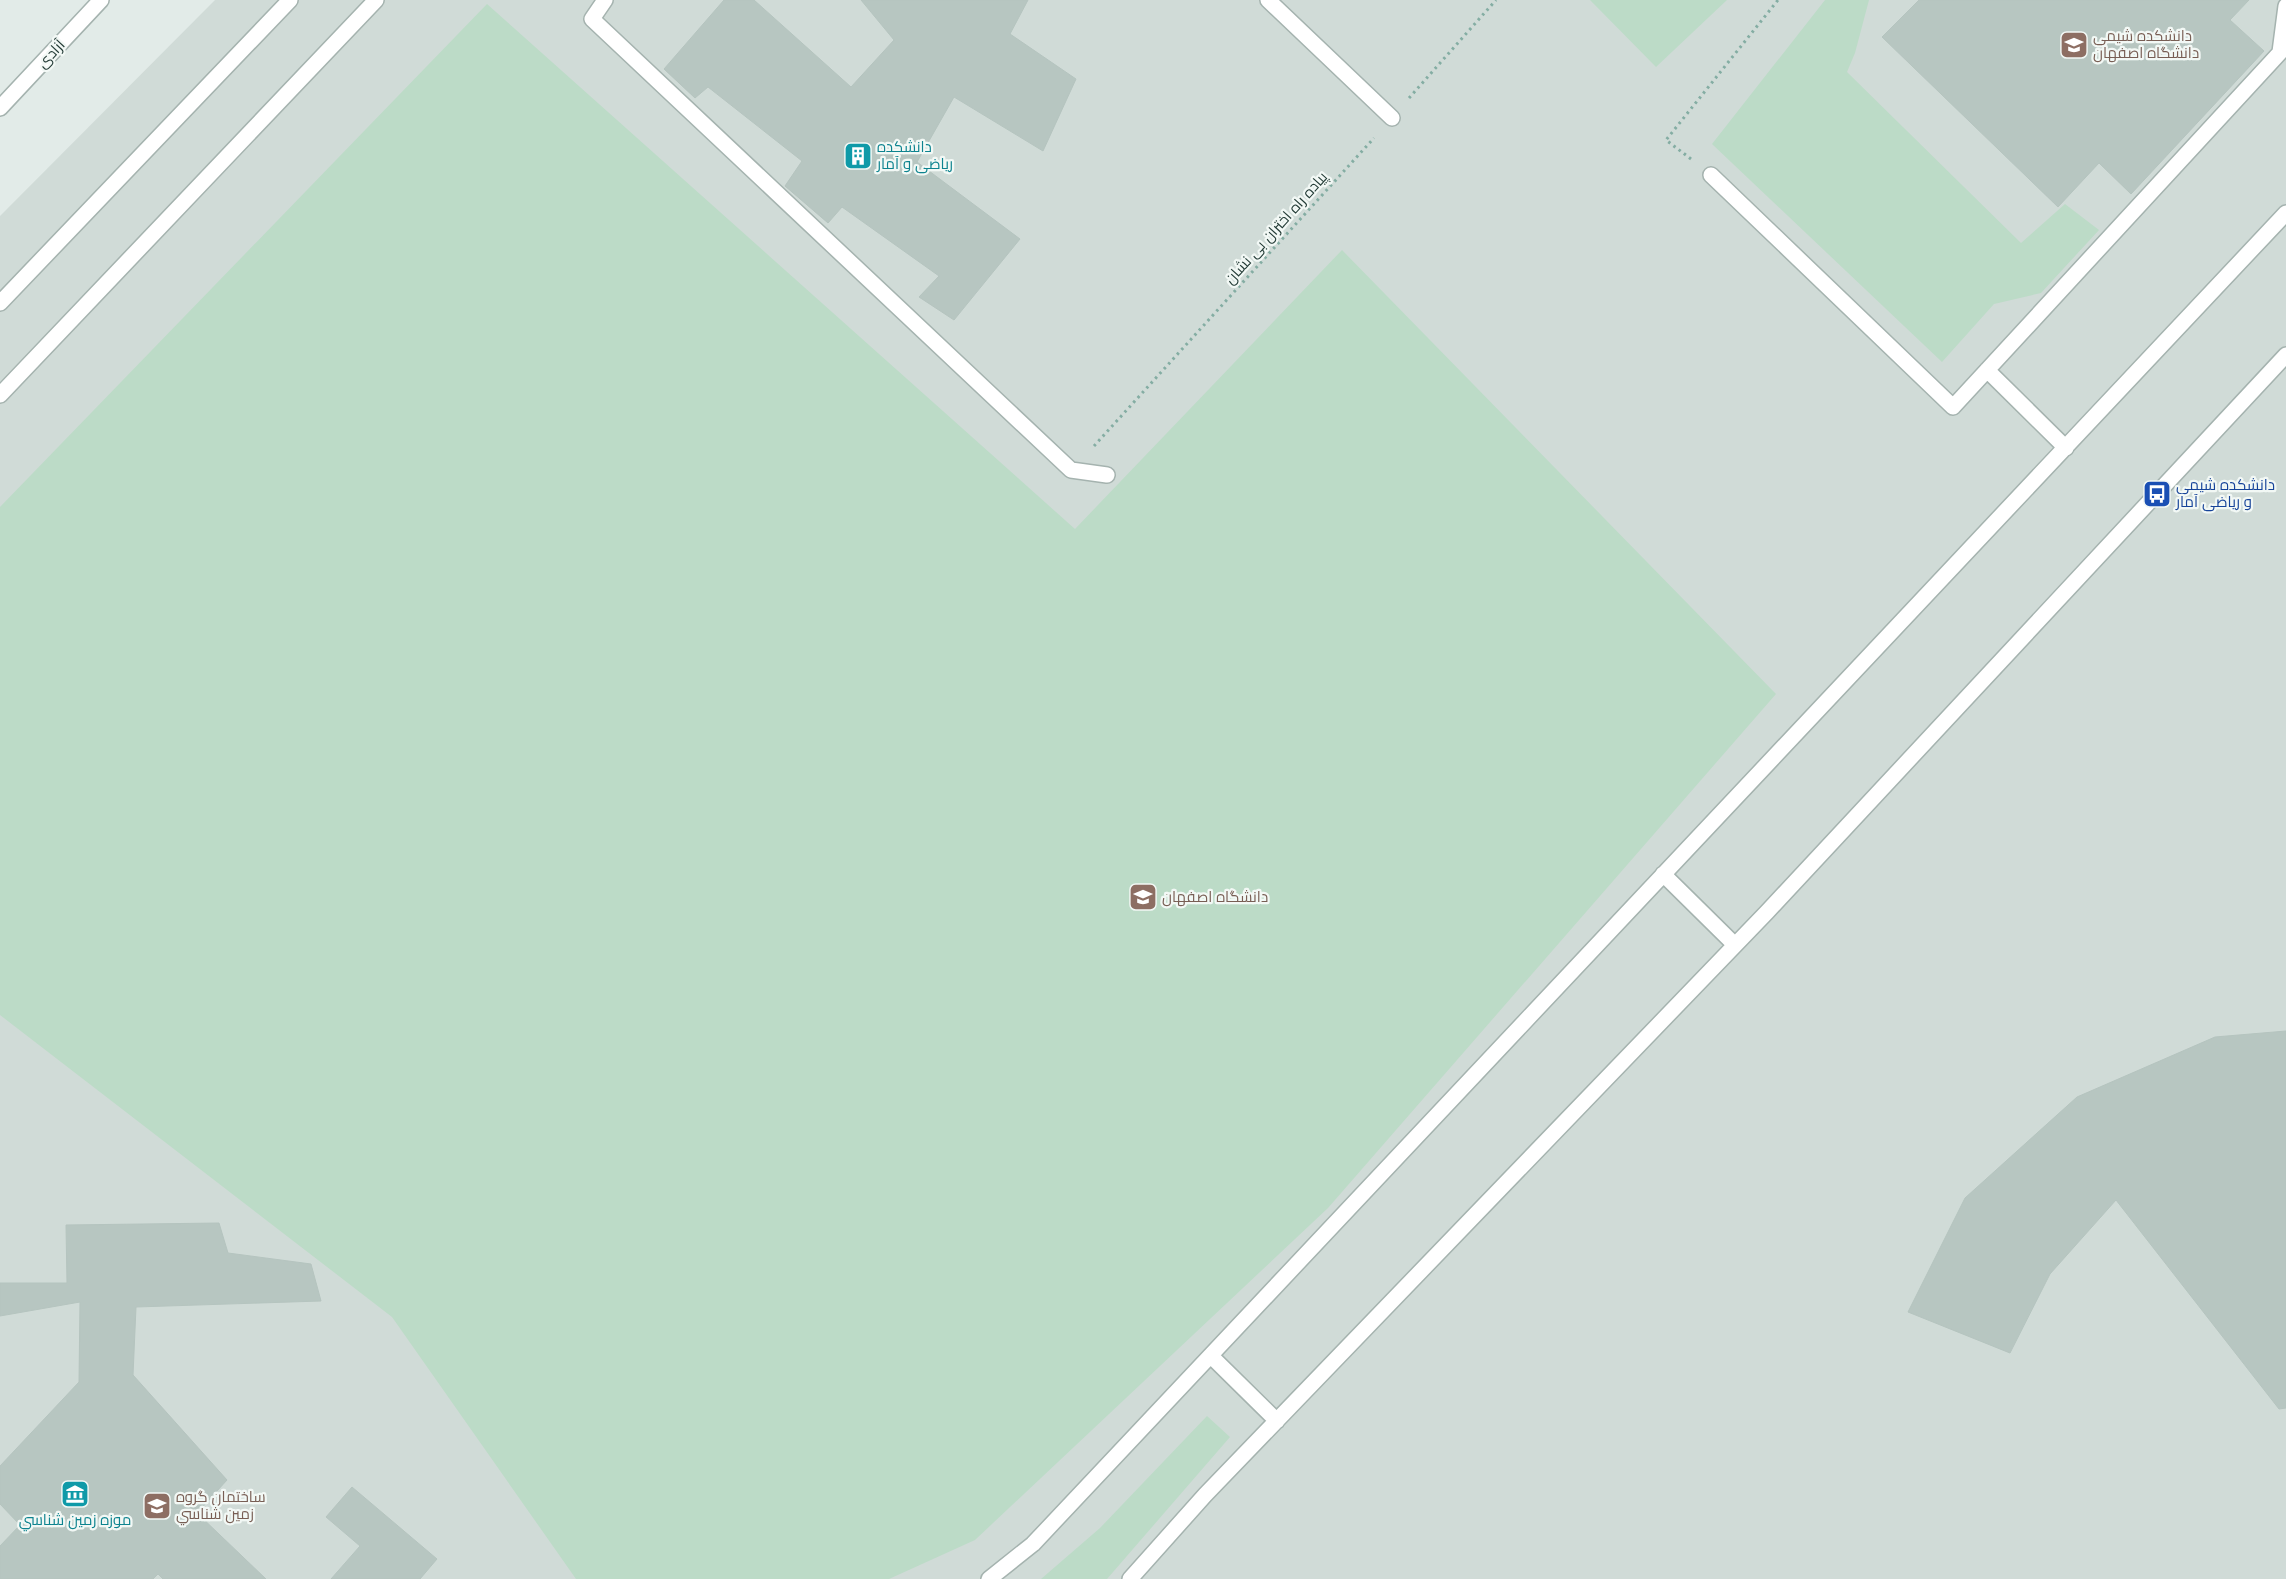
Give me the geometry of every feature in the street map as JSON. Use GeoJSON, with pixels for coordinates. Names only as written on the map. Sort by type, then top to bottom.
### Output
{"type":"FeatureCollection","features":[{"type":"Feature","properties":{"kind":"street","name":"آزادی"},"geometry":{"type":"LineString","coordinates":[[0,108],[101,0]]}},
{"type":"Feature","properties":{"kind":"street"},"geometry":{"type":"LineString","coordinates":[[0,303],[290,0]]}},
{"type":"Feature","properties":{"kind":"street"},"geometry":{"type":"LineString","coordinates":[[0,395],[376,0]]}},
{"type":"Feature","properties":{"kind":"street"},"geometry":{"type":"LineString","coordinates":[[605,0],[592,19],[1071,470],[1107,475]]}},
{"type":"Feature","properties":{"kind":"street"},"geometry":{"type":"LineString","coordinates":[[1268,0],[1392,118]]}},
{"type":"Feature","properties":{"kind":"street"},"geometry":{"type":"LineString","coordinates":[[1711,175],[1953,407],[2283,49],[2286,6]]}},
{"type":"Feature","properties":{"kind":"street"},"geometry":{"type":"LineString","coordinates":[[989,1579],[1033,1544],[2286,214]]}},
{"type":"Feature","properties":{"kind":"street"},"geometry":{"type":"LineString","coordinates":[[1130,1579],[1205,1495],[1735,945],[2286,355]]}},
{"type":"Feature","properties":{"kind":"street"},"geometry":{"type":"LineString","coordinates":[[1987,370],[2066,448]]}},
{"type":"Feature","properties":{"kind":"street"},"geometry":{"type":"LineString","coordinates":[[1663,874],[1735,945]]}},
{"type":"Feature","properties":{"kind":"street"},"geometry":{"type":"LineString","coordinates":[[1211,1356],[1277,1421]]}},
{"type":"Feature","properties":{"kind":"path","name":"پیاده راه اختران بی نشان"},"geometry":{"type":"LineString","coordinates":[[1071,470],[1392,118],[1496,0]]}},
{"type":"Feature","properties":{"kind":"path"},"geometry":{"type":"LineString","coordinates":[[1711,175],[1666,140],[1778,0]]}},
{"type":"Feature","properties":{"kind":"shaded area","name":"دانشگاه اصفهان"},"geometry":{"type":"Polygon","coordinates":[[[215,0],[2286,0],[2286,1579],[0,1579],[0,216],[215,0]]]}},
{"type":"Feature","properties":{"kind":"green space"},"geometry":{"type":"Polygon","coordinates":[[[1590,0],[1727,0],[1656,67],[1590,0]]]}},
{"type":"Feature","properties":{"kind":"green space"},"geometry":{"type":"Polygon","coordinates":[[[1825,0],[1869,0],[1855,53],[1847,72],[2021,243],[2065,204],[2099,230],[2041,293],[1994,304],[1942,362],[1712,144],[1825,0]]]}},
{"type":"Feature","properties":{"kind":"green space"},"geometry":{"type":"Polygon","coordinates":[[[487,4],[1075,529],[1342,250],[1776,694],[1328,1208],[975,1540],[889,1579],[576,1579],[392,1317],[0,1015],[0,507],[487,4]]]}},
{"type":"Feature","properties":{"kind":"green space"},"geometry":{"type":"Polygon","coordinates":[[[1207,1416],[1230,1437],[1107,1579],[1041,1579],[1100,1528],[1207,1416]]]}},
{"type":"Feature","properties":{"kind":"building","name":"دانشکده ریاضی و آمار"},"geometry":{"type":"Polygon","coordinates":[[[724,0],[754,0],[851,87],[894,40],[861,0],[1028,0],[1010,34],[1076,79],[1043,151],[954,97],[917,162],[1020,239],[954,320],[919,297],[939,276],[842,207],[828,223],[785,186],[802,161],[708,87],[695,98],[664,69],[724,0]]]}},
{"type":"Feature","properties":{"kind":"building"},"geometry":{"type":"Polygon","coordinates":[[[1919,0],[2249,0],[2230,20],[2264,51],[2131,194],[2099,163],[2058,207],[1882,37],[1919,0]]]}},
{"type":"Feature","properties":{"kind":"building"},"geometry":{"type":"Polygon","coordinates":[[[2286,1031],[2286,1408],[2279,1409],[2116,1200],[2050,1274],[2010,1353],[1908,1312],[1965,1198],[2077,1097],[2215,1037],[2286,1031]]]}},
{"type":"Feature","properties":{"kind":"building"},"geometry":{"type":"Polygon","coordinates":[[[219,1223],[228,1253],[311,1264],[321,1301],[136,1307],[133,1375],[227,1480],[197,1513],[266,1579],[163,1579],[158,1574],[153,1579],[0,1579],[0,1546],[20,1525],[0,1504],[0,1466],[79,1382],[80,1302],[0,1316],[0,1283],[67,1283],[66,1225],[219,1223]]]}},
{"type":"Feature","properties":{"kind":"building"},"geometry":{"type":"Polygon","coordinates":[[[352,1487],[437,1559],[420,1579],[331,1579],[360,1546],[326,1517],[352,1487]]]}},
{"type":"Feature","properties":{"kind":"place","name":"دانشکده شیمی دانشگاه اصفهان"},"geometry":{"type":"Point","coordinates":[2074,45]}},
{"type":"Feature","properties":{"kind":"place","name":"دانشکده ریاضی و آمار"},"geometry":{"type":"Point","coordinates":[858,156]}},
{"type":"Feature","properties":{"kind":"place","name":"دانشکده شیمی و ریاضی آمار"},"geometry":{"type":"Point","coordinates":[2157,494]}},
{"type":"Feature","properties":{"kind":"place","name":"دانشگاه اصفهان"},"geometry":{"type":"Point","coordinates":[1143,897]}},
{"type":"Feature","properties":{"kind":"place","name":"موزه زمين شناسي"},"geometry":{"type":"Point","coordinates":[75,1494]}},
{"type":"Feature","properties":{"kind":"place","name":"ساختمان گروه زمين شناسي"},"geometry":{"type":"Point","coordinates":[157,1506]}}]}
